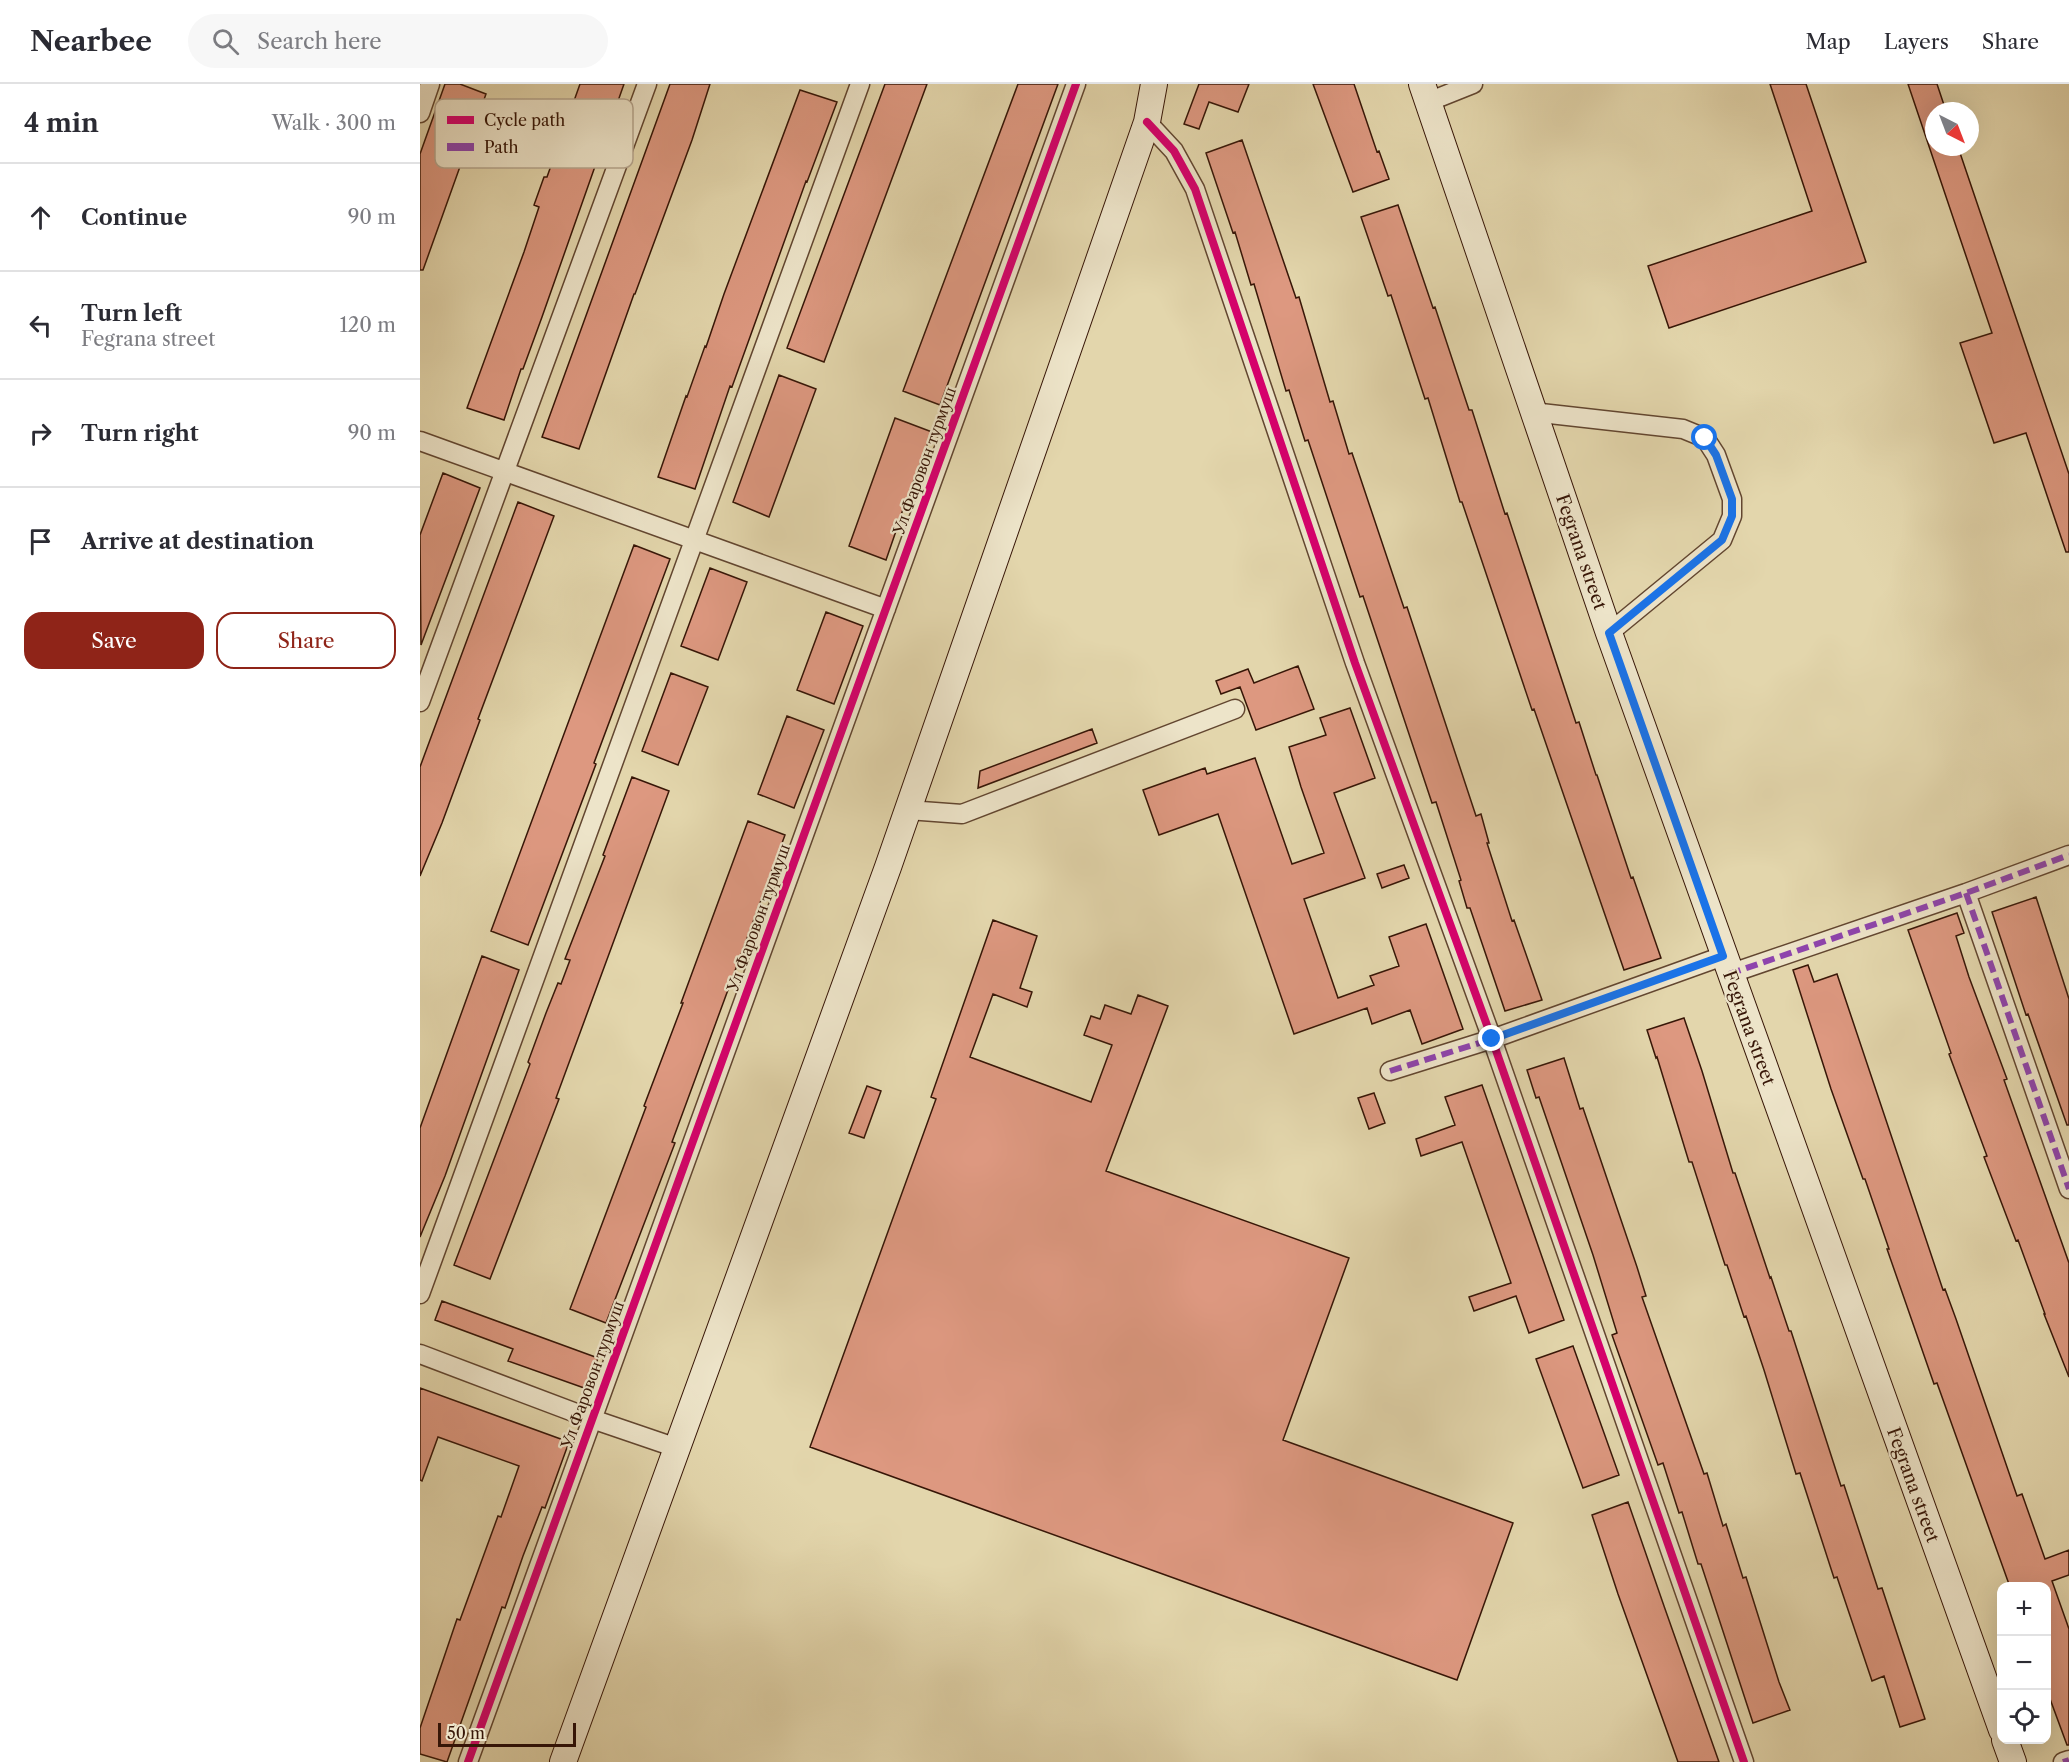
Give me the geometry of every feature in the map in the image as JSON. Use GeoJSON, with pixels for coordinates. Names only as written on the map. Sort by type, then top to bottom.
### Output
{"type":"FeatureCollection","features":[{"type":"Feature","properties":{"kind":"main road"},"geometry":{"type":"LineString","coordinates":[[563,1762],[908,810],[1148,122],[1154,84]]}},
{"type":"Feature","properties":{"kind":"main road","name":"Fegrana street"},"geometry":{"type":"LineString","coordinates":[[1425,93],[1609,633],[1997,1719]]}},
{"type":"Feature","properties":{"kind":"main road"},"geometry":{"type":"LineString","coordinates":[[2006,1744],[2013,1762]]}},
{"type":"Feature","properties":{"kind":"street"},"geometry":{"type":"LineString","coordinates":[[420,113],[430,84]]}},
{"type":"Feature","properties":{"kind":"street"},"geometry":{"type":"LineString","coordinates":[[633,122],[647,84]]}},
{"type":"Feature","properties":{"kind":"street"},"geometry":{"type":"LineString","coordinates":[[420,1294],[860,84]]}},
{"type":"Feature","properties":{"kind":"street","name":"Ул Фаровон турмуш"},"geometry":{"type":"LineString","coordinates":[[468,1762],[1076,84]]}},
{"type":"Feature","properties":{"kind":"street"},"geometry":{"type":"LineString","coordinates":[[1425,93],[1473,84]]}},
{"type":"Feature","properties":{"kind":"street"},"geometry":{"type":"LineString","coordinates":[[1148,122],[1174,151],[1195,189],[1354,663],[1492,1039],[1744,1762]]}},
{"type":"Feature","properties":{"kind":"street"},"geometry":{"type":"LineString","coordinates":[[420,702],[616,168]]}},
{"type":"Feature","properties":{"kind":"street"},"geometry":{"type":"LineString","coordinates":[[1532,412],[1683,429],[1705,438],[1716,455],[1732,499],[1732,516],[1722,540],[1609,633]]}},
{"type":"Feature","properties":{"kind":"street"},"geometry":{"type":"LineString","coordinates":[[420,441],[886,609]]}},
{"type":"Feature","properties":{"kind":"street"},"geometry":{"type":"LineString","coordinates":[[908,810],[962,814],[1235,709]]}},
{"type":"Feature","properties":{"kind":"street"},"geometry":{"type":"LineString","coordinates":[[1390,1071],[1726,965],[1966,893],[2069,855]]}},
{"type":"Feature","properties":{"kind":"street"},"geometry":{"type":"LineString","coordinates":[[1966,893],[2069,1189]]}},
{"type":"Feature","properties":{"kind":"street"},"geometry":{"type":"LineString","coordinates":[[420,1354],[592,1419],[677,1448]]}},
{"type":"Feature","properties":{"kind":"street"},"geometry":{"type":"LineString","coordinates":[[2063,1762],[2069,1760]]}},
{"type":"Feature","properties":{"kind":"building"},"geometry":{"type":"Polygon","coordinates":[[[445,84],[460,84],[486,94],[484,99],[440,99],[445,84]]]}},
{"type":"Feature","properties":{"kind":"building"},"geometry":{"type":"Polygon","coordinates":[[[580,84],[624,84],[619,99],[575,99],[580,84]]]}},
{"type":"Feature","properties":{"kind":"building"},"geometry":{"type":"Polygon","coordinates":[[[670,84],[710,84],[692,140],[579,449],[542,437],[670,84]]]}},
{"type":"Feature","properties":{"kind":"building"},"geometry":{"type":"Polygon","coordinates":[[[885,84],[927,84],[824,362],[787,348],[885,84]]]}},
{"type":"Feature","properties":{"kind":"building"},"geometry":{"type":"Polygon","coordinates":[[[1018,84],[1058,84],[940,405],[903,391],[1018,84]]]}},
{"type":"Feature","properties":{"kind":"building"},"geometry":{"type":"Polygon","coordinates":[[[1199,84],[1249,84],[1238,112],[1209,102],[1199,129],[1184,124],[1199,84]]]}},
{"type":"Feature","properties":{"kind":"building"},"geometry":{"type":"Polygon","coordinates":[[[1313,84],[1354,84],[1377,152],[1379,151],[1389,179],[1353,192],[1313,84]]]}},
{"type":"Feature","properties":{"kind":"building"},"geometry":{"type":"Polygon","coordinates":[[[1770,84],[1806,84],[1866,262],[1669,328],[1648,266],[1812,211],[1770,84]]]}},
{"type":"Feature","properties":{"kind":"building"},"geometry":{"type":"Polygon","coordinates":[[[1908,84],[1937,84],[1943,102],[1925,102],[1925,134],[1908,84]]]}},
{"type":"Feature","properties":{"kind":"building"},"geometry":{"type":"Polygon","coordinates":[[[800,90],[837,102],[732,387],[730,386],[695,489],[658,477],[800,90]]]}},
{"type":"Feature","properties":{"kind":"building"},"geometry":{"type":"Polygon","coordinates":[[[435,112],[435,168],[460,168],[423,270],[420,270],[420,154],[435,112]]]}},
{"type":"Feature","properties":{"kind":"building"},"geometry":{"type":"Polygon","coordinates":[[[1242,140],[1296,298],[1299,297],[1330,402],[1333,401],[1349,454],[1352,453],[1404,608],[1407,607],[1476,816],[1481,814],[1489,843],[1487,843],[1512,921],[1514,920],[1542,1000],[1505,1011],[1470,908],[1467,908],[1459,881],[1461,880],[1436,802],[1432,803],[1308,440],[1305,441],[1289,390],[1286,391],[1254,284],[1251,285],[1235,232],[1233,233],[1206,153],[1242,140]]]}},
{"type":"Feature","properties":{"kind":"building"},"geometry":{"type":"Polygon","coordinates":[[[1932,156],[1961,156],[2069,474],[2069,552],[2066,552],[2026,433],[1994,443],[1960,343],[1992,333],[1932,156]]]}},
{"type":"Feature","properties":{"kind":"building"},"geometry":{"type":"Polygon","coordinates":[[[550,168],[594,168],[504,420],[467,408],[539,207],[534,205],[544,177],[547,177],[550,168]]]}},
{"type":"Feature","properties":{"kind":"building"},"geometry":{"type":"Polygon","coordinates":[[[1398,205],[1469,410],[1472,410],[1576,723],[1579,722],[1631,878],[1633,877],[1661,958],[1624,970],[1534,709],[1532,710],[1462,502],[1460,502],[1428,398],[1425,399],[1391,295],[1388,296],[1361,217],[1398,205]]]}},
{"type":"Feature","properties":{"kind":"building"},"geometry":{"type":"Polygon","coordinates":[[[779,375],[816,389],[769,517],[733,502],[779,375]]]}},
{"type":"Feature","properties":{"kind":"building"},"geometry":{"type":"Polygon","coordinates":[[[895,418],[932,432],[886,560],[849,546],[895,418]]]}},
{"type":"Feature","properties":{"kind":"building"},"geometry":{"type":"Polygon","coordinates":[[[443,473],[480,488],[421,645],[420,535],[443,473]]]}},
{"type":"Feature","properties":{"kind":"building"},"geometry":{"type":"Polygon","coordinates":[[[518,502],[554,516],[478,719],[480,720],[442,823],[420,876],[420,767],[518,502]]]}},
{"type":"Feature","properties":{"kind":"building"},"geometry":{"type":"Polygon","coordinates":[[[634,545],[670,559],[528,945],[491,931],[634,545]]]}},
{"type":"Feature","properties":{"kind":"building"},"geometry":{"type":"Polygon","coordinates":[[[710,568],[747,582],[718,660],[681,646],[710,568]]]}},
{"type":"Feature","properties":{"kind":"building"},"geometry":{"type":"Polygon","coordinates":[[[826,612],[863,626],[834,704],[797,690],[826,612]]]}},
{"type":"Feature","properties":{"kind":"building"},"geometry":{"type":"Polygon","coordinates":[[[1298,666],[1314,709],[1256,730],[1240,687],[1221,694],[1216,681],[1248,669],[1254,683],[1298,666]]]}},
{"type":"Feature","properties":{"kind":"building"},"geometry":{"type":"Polygon","coordinates":[[[671,673],[708,687],[678,765],[642,751],[671,673]]]}},
{"type":"Feature","properties":{"kind":"building"},"geometry":{"type":"Polygon","coordinates":[[[1350,708],[1375,778],[1334,793],[1365,878],[1304,899],[1338,998],[1374,985],[1370,976],[1399,966],[1389,937],[1426,924],[1463,1029],[1422,1044],[1410,1010],[1372,1024],[1367,1008],[1294,1034],[1218,814],[1159,835],[1143,790],[1205,768],[1207,774],[1255,758],[1292,864],[1324,853],[1289,747],[1326,735],[1320,718],[1350,708]]]}},
{"type":"Feature","properties":{"kind":"building"},"geometry":{"type":"Polygon","coordinates":[[[787,716],[824,730],[794,808],[758,794],[787,716]]]}},
{"type":"Feature","properties":{"kind":"building"},"geometry":{"type":"Polygon","coordinates":[[[1092,729],[1097,743],[978,788],[980,771],[1092,729]]]}},
{"type":"Feature","properties":{"kind":"building"},"geometry":{"type":"Polygon","coordinates":[[[632,777],[669,791],[556,1098],[559,1099],[490,1279],[454,1265],[530,1064],[528,1062],[546,1013],[570,960],[565,959],[605,856],[603,855],[632,777]]]}},
{"type":"Feature","properties":{"kind":"building"},"geometry":{"type":"Polygon","coordinates":[[[748,821],[785,835],[672,1142],[675,1143],[606,1323],[570,1309],[646,1107],[644,1106],[748,821]]]}},
{"type":"Feature","properties":{"kind":"building"},"geometry":{"type":"Polygon","coordinates":[[[1404,865],[1409,878],[1382,888],[1377,874],[1404,865]]]}},
{"type":"Feature","properties":{"kind":"building"},"geometry":{"type":"Polygon","coordinates":[[[2036,897],[2069,999],[2069,1125],[2067,1125],[2028,1014],[2026,1015],[1992,912],[2036,897]]]}},
{"type":"Feature","properties":{"kind":"building"},"geometry":{"type":"Polygon","coordinates":[[[1957,913],[1964,933],[1956,936],[1969,977],[2007,1079],[2004,1080],[2069,1263],[2069,1377],[2018,1240],[2016,1241],[1984,1157],[1987,1156],[1949,1054],[1951,1053],[1908,930],[1957,913]]]}},
{"type":"Feature","properties":{"kind":"building"},"geometry":{"type":"Polygon","coordinates":[[[993,920],[1037,936],[1020,988],[1032,992],[1027,1007],[993,994],[970,1057],[1091,1102],[1112,1045],[1084,1035],[1091,1016],[1100,1019],[1105,1005],[1131,1014],[1138,995],[1168,1006],[1106,1171],[1349,1258],[1283,1440],[1513,1523],[1457,1680],[810,1447],[936,1099],[931,1097],[993,920]]]}},
{"type":"Feature","properties":{"kind":"building"},"geometry":{"type":"Polygon","coordinates":[[[482,956],[519,970],[445,1176],[420,1237],[420,1128],[482,956]]]}},
{"type":"Feature","properties":{"kind":"building"},"geometry":{"type":"Polygon","coordinates":[[[1808,965],[1814,982],[1837,974],[1943,1290],[1945,1289],[1956,1319],[2017,1496],[2022,1494],[2045,1559],[2069,1550],[2069,1575],[2052,1581],[2069,1629],[2069,1745],[2067,1745],[2051,1702],[2051,1582],[2008,1582],[1937,1383],[1934,1384],[1865,1179],[1863,1179],[1831,1089],[1793,970],[1808,965]]]}},
{"type":"Feature","properties":{"kind":"building"},"geometry":{"type":"Polygon","coordinates":[[[1684,1018],[1733,1173],[1735,1173],[1789,1331],[1791,1331],[1841,1486],[1844,1485],[1878,1589],[1882,1588],[1925,1719],[1900,1727],[1884,1676],[1872,1681],[1837,1577],[1834,1578],[1800,1473],[1796,1474],[1746,1316],[1744,1317],[1727,1265],[1725,1265],[1692,1162],[1689,1162],[1647,1030],[1684,1018]]]}},
{"type":"Feature","properties":{"kind":"building"},"geometry":{"type":"Polygon","coordinates":[[[1564,1058],[1637,1267],[1646,1296],[1642,1297],[1704,1474],[1707,1473],[1723,1526],[1726,1524],[1743,1578],[1746,1577],[1790,1710],[1753,1723],[1701,1564],[1698,1564],[1682,1512],[1679,1513],[1663,1463],[1658,1465],[1612,1335],[1617,1333],[1593,1255],[1539,1097],[1536,1098],[1527,1070],[1564,1058]]]}},
{"type":"Feature","properties":{"kind":"building"},"geometry":{"type":"Polygon","coordinates":[[[1482,1085],[1564,1320],[1529,1333],[1516,1296],[1474,1311],[1469,1297],[1511,1283],[1462,1142],[1421,1156],[1416,1139],[1455,1125],[1445,1097],[1482,1085]]]}},
{"type":"Feature","properties":{"kind":"building"},"geometry":{"type":"Polygon","coordinates":[[[867,1086],[881,1091],[864,1138],[849,1133],[867,1086]]]}},
{"type":"Feature","properties":{"kind":"building"},"geometry":{"type":"Polygon","coordinates":[[[1374,1093],[1385,1123],[1369,1129],[1358,1098],[1374,1093]]]}},
{"type":"Feature","properties":{"kind":"building"},"geometry":{"type":"Polygon","coordinates":[[[442,1301],[598,1358],[587,1389],[508,1361],[513,1349],[435,1320],[442,1301]]]}},
{"type":"Feature","properties":{"kind":"building"},"geometry":{"type":"Polygon","coordinates":[[[1573,1346],[1619,1475],[1583,1488],[1536,1359],[1573,1346]]]}},
{"type":"Feature","properties":{"kind":"building"},"geometry":{"type":"Polygon","coordinates":[[[420,1388],[569,1442],[545,1508],[542,1507],[523,1556],[505,1608],[502,1607],[447,1762],[420,1754],[420,1728],[457,1619],[460,1620],[519,1466],[438,1437],[422,1481],[420,1480],[420,1388]]]}},
{"type":"Feature","properties":{"kind":"building"},"geometry":{"type":"Polygon","coordinates":[[[1628,1502],[1719,1762],[1678,1762],[1618,1594],[1592,1515],[1628,1502]]]}},
{"type":"Feature","properties":{"kind":"marked path"},"geometry":{"type":"LineString","coordinates":[[1729,974],[1966,893],[2069,855]]}},
{"type":"Feature","properties":{"kind":"marked path"},"geometry":{"type":"LineString","coordinates":[[1966,893],[2069,1189]]}},
{"type":"Feature","properties":{"kind":"marked path"},"geometry":{"type":"LineString","coordinates":[[1390,1071],[1492,1039],[1723,956]]}},
{"type":"Feature","properties":{"kind":"marked path"},"geometry":{"type":"LineString","coordinates":[[2063,1762],[2069,1760]]}},
{"type":"Feature","properties":{"kind":"cycle path"},"geometry":{"type":"LineString","coordinates":[[468,1762],[1076,84]]}},
{"type":"Feature","properties":{"kind":"cycle path"},"geometry":{"type":"LineString","coordinates":[[1147,122],[1174,151],[1195,189],[1355,663],[1492,1039],[1744,1762]]}},
{"type":"Feature","properties":{"kind":"route"},"geometry":{"type":"LineString","coordinates":[[1492,1039],[1723,956],[1609,633],[1722,540],[1732,516],[1732,499],[1716,455],[1705,438]]}}]}
